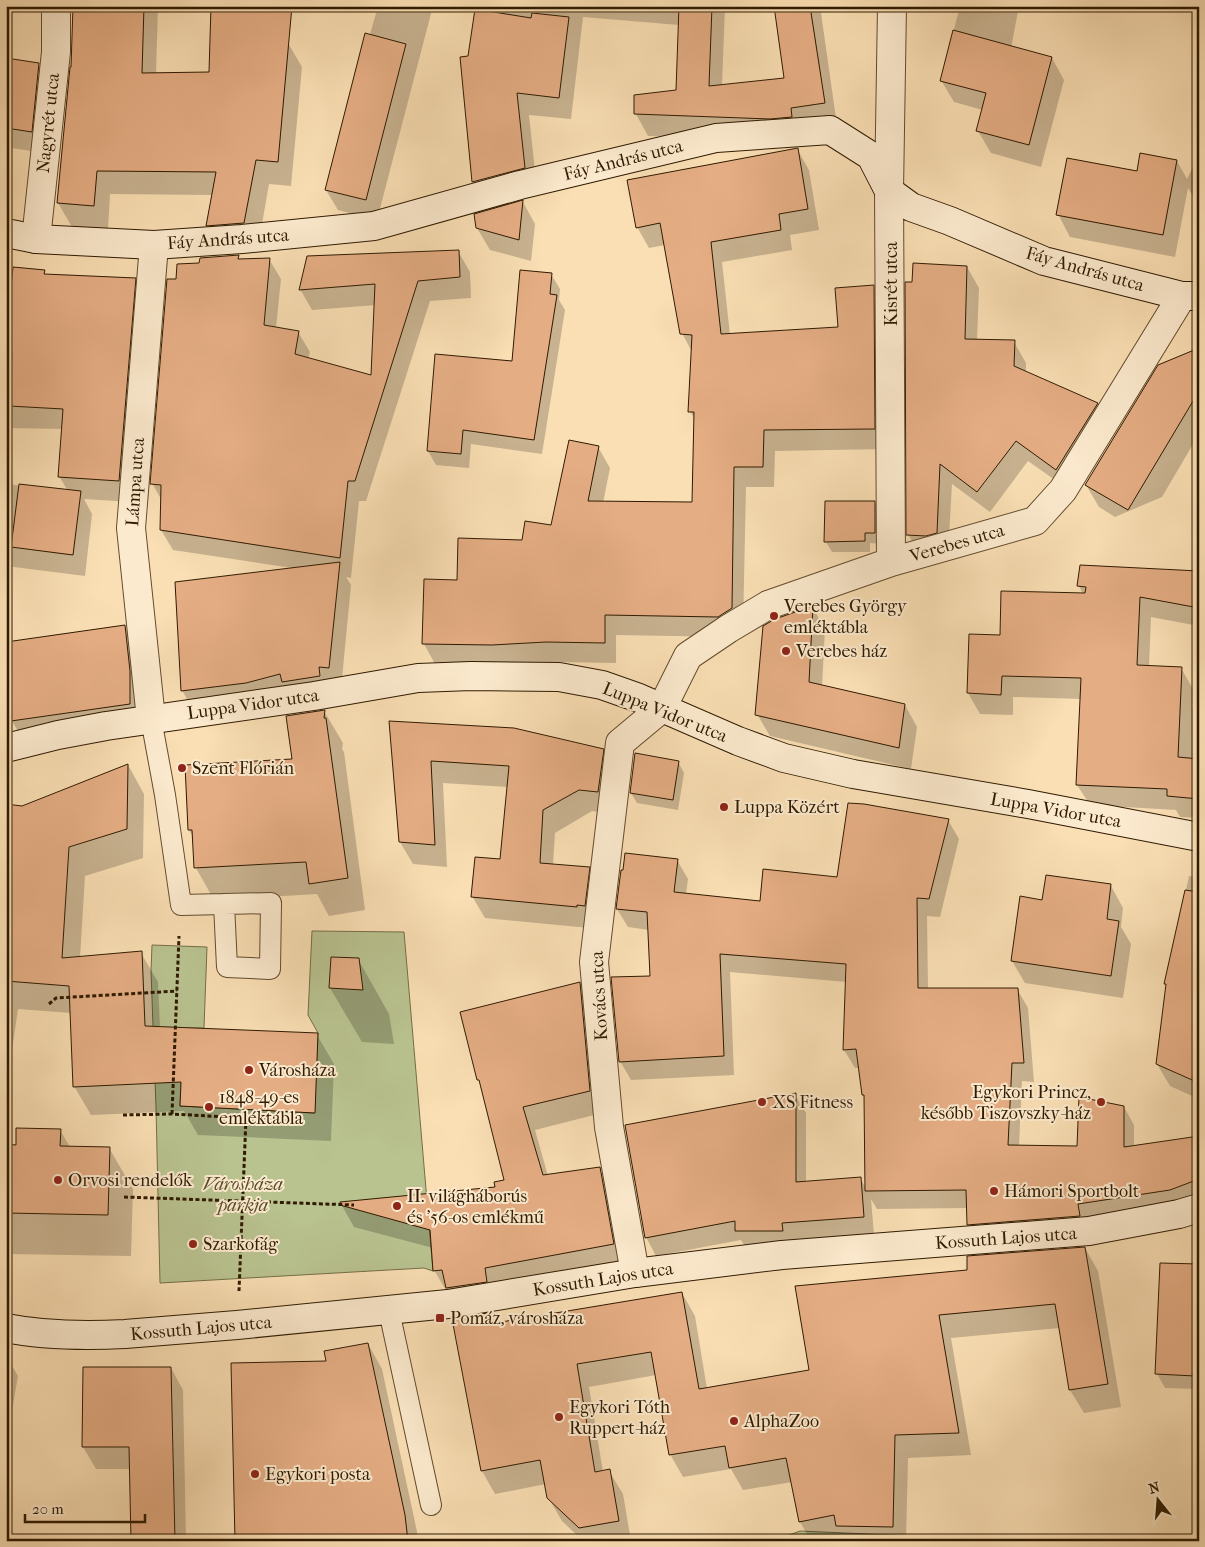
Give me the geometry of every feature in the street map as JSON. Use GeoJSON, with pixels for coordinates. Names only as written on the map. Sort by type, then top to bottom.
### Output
{"type":"FeatureCollection","features":[{"type":"Feature","properties":{"kind":"street","name":"Nagyrét utca"},"geometry":{"type":"LineString","coordinates":[[36,239],[56,52],[56,6]]}},
{"type":"Feature","properties":{"kind":"street","name":"Kisrét utca"},"geometry":{"type":"LineString","coordinates":[[891,562],[889,191],[892,6]]}},
{"type":"Feature","properties":{"kind":"street","name":"Fáy András utca"},"geometry":{"type":"LineString","coordinates":[[6,233],[36,239],[154,245],[242,239],[374,226],[520,185],[716,138],[830,130],[871,156],[889,191],[911,207],[950,221],[1044,261],[1190,296]]}},
{"type":"Feature","properties":{"kind":"street","name":"Lámpa utca"},"geometry":{"type":"LineString","coordinates":[[151,719],[131,528],[154,245]]}},
{"type":"Feature","properties":{"kind":"street","name":"Verebes utca"},"geometry":{"type":"LineString","coordinates":[[662,708],[688,656],[768,604],[891,562],[1035,521],[1063,490],[1190,296]]}},
{"type":"Feature","properties":{"kind":"street","name":"Luppa Vidor utca"},"geometry":{"type":"LineString","coordinates":[[6,748],[58,735],[151,719],[314,696],[418,678],[471,676],[568,679],[602,685],[639,698],[738,742],[784,758],[852,774],[1028,804],[1199,837]]}},
{"type":"Feature","properties":{"kind":"street","name":"Kovács utca"},"geometry":{"type":"LineString","coordinates":[[635,1273],[609,1127],[594,962],[620,743],[662,708]]}},
{"type":"Feature","properties":{"kind":"street","name":"Kossuth Lajos utca"},"geometry":{"type":"LineString","coordinates":[[6,1328],[34,1334],[91,1335],[237,1325],[389,1311],[448,1304],[635,1273],[782,1255],[1089,1231],[1179,1214],[1199,1208]]}},
{"type":"Feature","properties":{"kind":"lane"},"geometry":{"type":"LineString","coordinates":[[151,719],[165,795],[181,905],[224,904]]}},
{"type":"Feature","properties":{"kind":"lane"},"geometry":{"type":"LineString","coordinates":[[389,1311],[431,1505]]}},
{"type":"Feature","properties":{"kind":"path"},"geometry":{"type":"LineString","coordinates":[[172,1114],[181,905]]}},
{"type":"Feature","properties":{"kind":"path"},"geometry":{"type":"LineString","coordinates":[[50,1004],[56,998],[177,990]]}},
{"type":"Feature","properties":{"kind":"path"},"geometry":{"type":"LineString","coordinates":[[123,1115],[172,1114],[246,1118],[237,1325]]}},
{"type":"Feature","properties":{"kind":"path"},"geometry":{"type":"LineString","coordinates":[[124,1197],[354,1205]]}},
{"type":"Feature","properties":{"kind":"green space","name":"Városháza parkja"},"geometry":{"type":"Polygon","coordinates":[[[312,931],[404,932],[433,1271],[424,1268],[160,1283],[151,971],[152,945],[207,947],[204,1028],[184,1028],[180,1106],[314,1113],[318,1033],[308,1015],[312,931]]]}},
{"type":"Feature","properties":{"kind":"green space"},"geometry":{"type":"Polygon","coordinates":[[[800,1531],[936,1537],[940,1541],[773,1541],[800,1531]]]}},
{"type":"Feature","properties":{"kind":"building"},"geometry":{"type":"Polygon","coordinates":[[[73,6],[144,6],[142,73],[209,72],[211,6],[292,6],[278,162],[256,160],[244,223],[206,226],[216,172],[97,171],[94,206],[57,203],[71,67],[73,6]]]}},
{"type":"Feature","properties":{"kind":"building"},"geometry":{"type":"Polygon","coordinates":[[[679,6],[712,6],[709,86],[784,78],[774,6],[810,6],[825,103],[791,108],[792,117],[770,119],[634,114],[634,95],[676,90],[679,6]]]}},
{"type":"Feature","properties":{"kind":"building"},"geometry":{"type":"Polygon","coordinates":[[[475,9],[531,18],[532,13],[569,17],[559,98],[517,93],[525,168],[472,182],[460,57],[468,56],[475,9]]]}},
{"type":"Feature","properties":{"kind":"building"},"geometry":{"type":"Polygon","coordinates":[[[953,30],[1052,57],[1029,145],[976,131],[986,93],[940,81],[953,30]]]}},
{"type":"Feature","properties":{"kind":"building"},"geometry":{"type":"Polygon","coordinates":[[[365,33],[406,44],[366,200],[325,190],[365,33]]]}},
{"type":"Feature","properties":{"kind":"building"},"geometry":{"type":"Polygon","coordinates":[[[6,58],[39,63],[32,132],[6,128],[6,58]]]}},
{"type":"Feature","properties":{"kind":"building"},"geometry":{"type":"Polygon","coordinates":[[[798,148],[808,209],[779,214],[781,230],[711,242],[721,334],[838,327],[835,288],[874,285],[875,429],[764,430],[763,467],[734,467],[732,608],[718,617],[605,615],[605,643],[422,644],[424,579],[457,580],[458,538],[522,540],[525,521],[551,525],[569,440],[599,446],[588,501],[692,502],[694,412],[688,412],[692,335],[680,334],[660,223],[636,228],[627,180],[798,148]]]}},
{"type":"Feature","properties":{"kind":"building"},"geometry":{"type":"Polygon","coordinates":[[[1140,153],[1177,160],[1163,235],[1056,215],[1067,158],[1137,171],[1140,153]]]}},
{"type":"Feature","properties":{"kind":"building"},"geometry":{"type":"Polygon","coordinates":[[[523,200],[519,240],[476,228],[474,214],[523,200]]]}},
{"type":"Feature","properties":{"kind":"building"},"geometry":{"type":"Polygon","coordinates":[[[459,250],[460,277],[418,281],[355,481],[348,481],[340,558],[160,530],[161,485],[150,484],[167,279],[176,279],[177,264],[199,263],[200,258],[239,255],[238,259],[270,258],[264,325],[299,331],[295,354],[371,375],[375,284],[299,290],[307,256],[459,250]]]}},
{"type":"Feature","properties":{"kind":"building"},"geometry":{"type":"Polygon","coordinates":[[[913,263],[967,266],[965,339],[1015,340],[1014,366],[1098,403],[1056,470],[1016,441],[977,492],[940,464],[937,533],[926,536],[906,535],[905,282],[912,282],[913,263]]]}},
{"type":"Feature","properties":{"kind":"building"},"geometry":{"type":"Polygon","coordinates":[[[13,267],[45,270],[44,274],[136,278],[119,481],[58,477],[63,409],[9,406],[12,353],[6,353],[6,334],[13,267]]]}},
{"type":"Feature","properties":{"kind":"building"},"geometry":{"type":"Polygon","coordinates":[[[520,270],[552,273],[550,294],[557,295],[534,440],[463,430],[461,454],[427,451],[435,354],[512,361],[520,270]]]}},
{"type":"Feature","properties":{"kind":"building"},"geometry":{"type":"Polygon","coordinates":[[[1199,348],[1199,391],[1128,510],[1085,485],[1158,365],[1199,348]]]}},
{"type":"Feature","properties":{"kind":"building"},"geometry":{"type":"Polygon","coordinates":[[[19,484],[81,491],[73,555],[11,547],[19,484]]]}},
{"type":"Feature","properties":{"kind":"building"},"geometry":{"type":"Polygon","coordinates":[[[825,501],[875,501],[875,533],[865,533],[865,541],[824,542],[825,501]]]}},
{"type":"Feature","properties":{"kind":"building"},"geometry":{"type":"Polygon","coordinates":[[[340,562],[329,668],[319,667],[320,676],[282,682],[280,674],[246,683],[181,691],[175,582],[340,562]]]}},
{"type":"Feature","properties":{"kind":"building"},"geometry":{"type":"Polygon","coordinates":[[[1080,565],[1199,571],[1199,608],[1140,597],[1137,665],[1182,667],[1178,757],[1199,759],[1199,799],[1167,796],[1167,789],[1076,785],[1081,678],[1002,676],[1001,695],[967,693],[969,634],[1000,635],[1001,591],[1085,593],[1086,587],[1077,586],[1080,565]]]}},
{"type":"Feature","properties":{"kind":"building","name":"Verebes ház"},"geometry":{"type":"Polygon","coordinates":[[[813,606],[809,682],[905,704],[899,748],[755,715],[763,626],[775,619],[813,606]]]}},
{"type":"Feature","properties":{"kind":"building"},"geometry":{"type":"Polygon","coordinates":[[[125,625],[130,671],[130,704],[11,721],[6,691],[6,642],[125,625]]]}},
{"type":"Feature","properties":{"kind":"building"},"geometry":{"type":"Polygon","coordinates":[[[325,710],[324,718],[326,718],[348,878],[309,884],[306,862],[194,868],[192,830],[188,830],[185,765],[292,759],[286,716],[325,710]]]}},
{"type":"Feature","properties":{"kind":"building"},"geometry":{"type":"Polygon","coordinates":[[[389,721],[514,728],[604,749],[598,792],[579,790],[543,810],[540,863],[590,867],[585,906],[577,905],[577,907],[471,897],[475,857],[500,859],[509,766],[431,761],[435,845],[399,842],[389,721]]]}},
{"type":"Feature","properties":{"kind":"building"},"geometry":{"type":"Polygon","coordinates":[[[635,753],[679,761],[673,800],[630,793],[635,753]]]}},
{"type":"Feature","properties":{"kind":"building"},"geometry":{"type":"Polygon","coordinates":[[[128,764],[127,829],[69,847],[62,958],[142,951],[145,1026],[318,1033],[315,1113],[180,1106],[181,1082],[73,1087],[69,986],[6,981],[6,804],[22,806],[128,764]]]}},
{"type":"Feature","properties":{"kind":"building"},"geometry":{"type":"Polygon","coordinates":[[[848,803],[864,804],[949,819],[929,899],[917,898],[918,988],[1018,988],[1024,1063],[1012,1063],[1008,1145],[1077,1146],[1079,1097],[1124,1106],[1124,1147],[1199,1136],[1199,1179],[1170,1190],[1078,1204],[1080,1216],[967,1225],[966,1190],[865,1191],[864,1095],[862,1095],[856,1049],[843,1050],[846,964],[720,954],[724,1056],[619,1062],[611,977],[650,976],[647,912],[616,909],[625,853],[678,859],[674,892],[760,901],[763,869],[837,877],[848,803]]]}},
{"type":"Feature","properties":{"kind":"building"},"geometry":{"type":"Polygon","coordinates":[[[1046,875],[1111,884],[1107,919],[1119,921],[1111,976],[1011,961],[1020,896],[1042,900],[1046,875]]]}},
{"type":"Feature","properties":{"kind":"building"},"geometry":{"type":"Polygon","coordinates":[[[1185,890],[1199,892],[1199,1083],[1156,1064],[1166,984],[1164,984],[1185,890]]]}},
{"type":"Feature","properties":{"kind":"building"},"geometry":{"type":"Polygon","coordinates":[[[331,957],[359,958],[363,990],[329,988],[331,957]]]}},
{"type":"Feature","properties":{"kind":"building"},"geometry":{"type":"Polygon","coordinates":[[[580,982],[590,1091],[523,1107],[543,1175],[600,1167],[614,1244],[485,1268],[487,1282],[446,1288],[442,1270],[433,1271],[430,1230],[340,1205],[340,1202],[495,1187],[494,1182],[504,1180],[460,1012],[580,982]]]}},
{"type":"Feature","properties":{"kind":"building"},"geometry":{"type":"Polygon","coordinates":[[[796,1093],[796,1182],[861,1177],[864,1217],[782,1223],[783,1231],[735,1231],[735,1221],[645,1238],[625,1125],[796,1093]]]}},
{"type":"Feature","properties":{"kind":"building","name":"Orvosi rendelők"},"geometry":{"type":"Polygon","coordinates":[[[16,1128],[61,1129],[60,1146],[110,1147],[108,1215],[6,1213],[6,1144],[16,1145],[16,1128]]]}},
{"type":"Feature","properties":{"kind":"building"},"geometry":{"type":"Polygon","coordinates":[[[1085,1247],[1108,1384],[1069,1390],[1055,1304],[939,1315],[959,1433],[895,1435],[893,1527],[836,1526],[834,1515],[799,1522],[786,1458],[729,1468],[725,1446],[669,1455],[651,1352],[577,1364],[595,1472],[610,1469],[619,1521],[579,1528],[547,1498],[540,1460],[481,1471],[452,1319],[493,1312],[495,1323],[682,1292],[699,1389],[809,1370],[795,1286],[967,1270],[967,1256],[1085,1247]]]}},
{"type":"Feature","properties":{"kind":"building"},"geometry":{"type":"Polygon","coordinates":[[[1160,1263],[1199,1264],[1195,1376],[1155,1374],[1160,1263]]]}},
{"type":"Feature","properties":{"kind":"building"},"geometry":{"type":"Polygon","coordinates":[[[368,1343],[405,1515],[408,1541],[235,1541],[231,1363],[326,1361],[324,1351],[368,1343]]]}},
{"type":"Feature","properties":{"kind":"building"},"geometry":{"type":"Polygon","coordinates":[[[83,1367],[171,1367],[175,1541],[131,1541],[129,1447],[82,1447],[83,1367]]]}},
{"type":"Feature","properties":{"kind":"place","name":"Verebes György emléktábla"},"geometry":{"type":"Point","coordinates":[774,616]}},
{"type":"Feature","properties":{"kind":"place","name":"Verebes ház"},"geometry":{"type":"Point","coordinates":[786,651]}},
{"type":"Feature","properties":{"kind":"place","name":"Szent Flórián"},"geometry":{"type":"Point","coordinates":[182,768]}},
{"type":"Feature","properties":{"kind":"place","name":"Luppa Közért"},"geometry":{"type":"Point","coordinates":[724,807]}},
{"type":"Feature","properties":{"kind":"place","name":"Városháza"},"geometry":{"type":"Point","coordinates":[249,1070]}},
{"type":"Feature","properties":{"kind":"place","name":"XS Fitness"},"geometry":{"type":"Point","coordinates":[762,1102]}},
{"type":"Feature","properties":{"kind":"place","name":"Egykori Princz, később Tiszovszky-ház"},"geometry":{"type":"Point","coordinates":[1101,1102]}},
{"type":"Feature","properties":{"kind":"place","name":"1848-49-es emléktábla"},"geometry":{"type":"Point","coordinates":[209,1107]}},
{"type":"Feature","properties":{"kind":"place","name":"Orvosi rendelők"},"geometry":{"type":"Point","coordinates":[58,1180]}},
{"type":"Feature","properties":{"kind":"place","name":"Hámori Sportbolt"},"geometry":{"type":"Point","coordinates":[994,1191]}},
{"type":"Feature","properties":{"kind":"place","name":"II. világháborús és '56-os emlékmű"},"geometry":{"type":"Point","coordinates":[397,1206]}},
{"type":"Feature","properties":{"kind":"place","name":"Szarkofág"},"geometry":{"type":"Point","coordinates":[193,1244]}},
{"type":"Feature","properties":{"kind":"place","name":"Pomáz, városháza"},"geometry":{"type":"Point","coordinates":[440,1318]}},
{"type":"Feature","properties":{"kind":"place","name":"Egykori Tóth Ruppert-ház"},"geometry":{"type":"Point","coordinates":[559,1417]}},
{"type":"Feature","properties":{"kind":"place","name":"AlphaZoo"},"geometry":{"type":"Point","coordinates":[734,1421]}},
{"type":"Feature","properties":{"kind":"place","name":"Egykori posta"},"geometry":{"type":"Point","coordinates":[255,1474]}}]}
